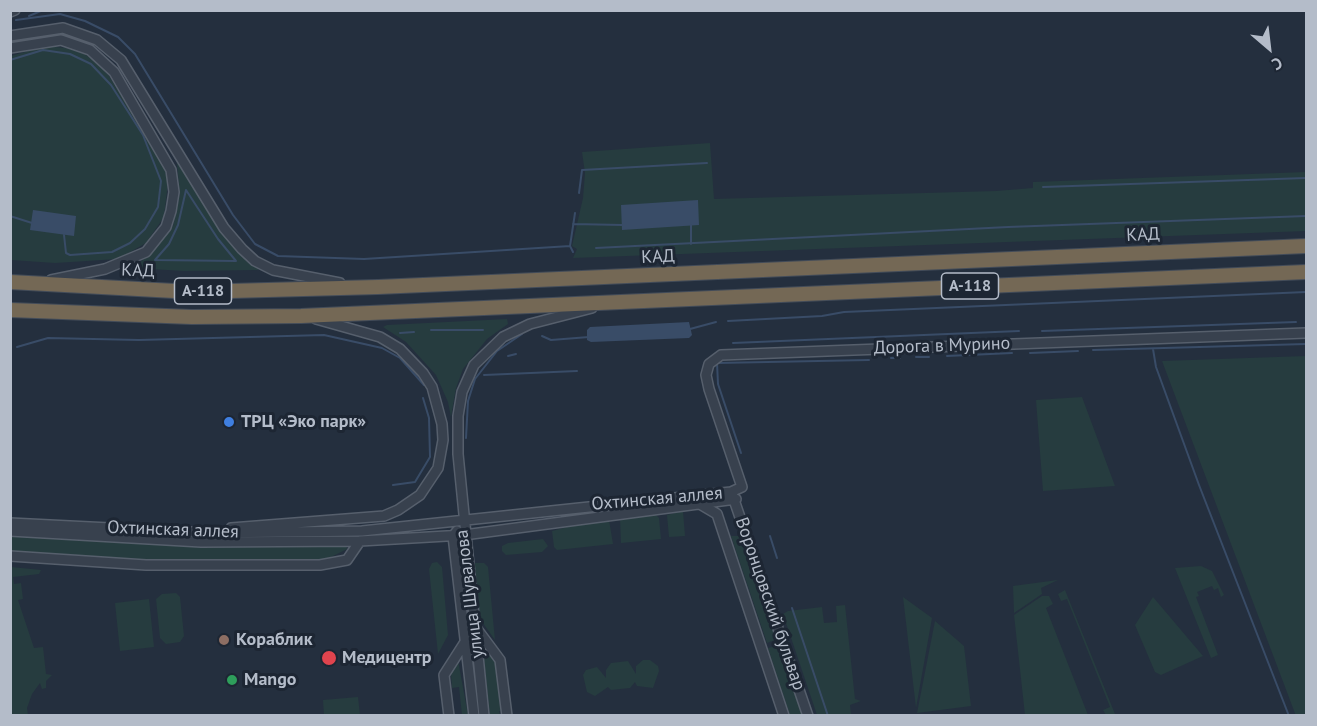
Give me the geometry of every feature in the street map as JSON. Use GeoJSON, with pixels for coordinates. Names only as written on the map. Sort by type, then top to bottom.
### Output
{"type":"FeatureCollection","features":[{"type":"Feature","properties":{"kind":"highway","name":"КАД"},"geometry":{"type":"LineString","coordinates":[[10,282],[193,292],[378,287],[1306,246]]}},
{"type":"Feature","properties":{"kind":"highway","name":"А-118"},"geometry":{"type":"LineString","coordinates":[[10,310],[192,317],[301,316],[1306,272]]}},
{"type":"Feature","properties":{"kind":"street"},"geometry":{"type":"LineString","coordinates":[[10,12],[15,10]]}},
{"type":"Feature","properties":{"kind":"street"},"geometry":{"type":"LineString","coordinates":[[10,36],[63,28],[97,40],[121,60],[224,228],[255,261],[293,276],[378,287]]}},
{"type":"Feature","properties":{"kind":"street"},"geometry":{"type":"LineString","coordinates":[[10,48],[61,40],[90,50],[114,72],[159,146],[171,170],[174,192],[166,227],[146,252],[105,269],[29,283]]}},
{"type":"Feature","properties":{"kind":"street"},"geometry":{"type":"LineString","coordinates":[[463,521],[458,416],[462,392],[479,359],[503,337],[530,324],[584,310],[633,301]]}},
{"type":"Feature","properties":{"kind":"street"},"geometry":{"type":"LineString","coordinates":[[180,530],[372,518],[398,510],[411,502],[430,482],[438,468],[443,440],[438,406],[432,387],[423,373],[400,349],[380,337],[301,316]]}},
{"type":"Feature","properties":{"kind":"street","name":"Дорога в Мурино"},"geometry":{"type":"LineString","coordinates":[[742,487],[706,375],[709,364],[721,355],[1306,333]]}},
{"type":"Feature","properties":{"kind":"street","name":"Охтинская аллея"},"geometry":{"type":"LineString","coordinates":[[735,499],[742,487]]}},
{"type":"Feature","properties":{"kind":"street"},"geometry":{"type":"LineString","coordinates":[[717,514],[723,504],[735,499]]}},
{"type":"Feature","properties":{"kind":"street","name":"Охтинская аллея"},"geometry":{"type":"LineString","coordinates":[[10,523],[54,527],[241,533],[352,531],[463,521],[540,510],[735,499]]}},
{"type":"Feature","properties":{"kind":"street","name":"Охтинская аллея"},"geometry":{"type":"LineString","coordinates":[[10,531],[201,542],[360,541],[464,535],[735,499]]}},
{"type":"Feature","properties":{"kind":"street","name":"Воронцовский бульвар"},"geometry":{"type":"LineString","coordinates":[[735,499],[808,716]]}},
{"type":"Feature","properties":{"kind":"street","name":"Воронцовский бульвар"},"geometry":{"type":"LineString","coordinates":[[700,504],[717,514],[784,716]]}},
{"type":"Feature","properties":{"kind":"street","name":"улица Шувалова"},"geometry":{"type":"LineString","coordinates":[[463,521],[484,716]]}},
{"type":"Feature","properties":{"kind":"street","name":"улица Шувалова"},"geometry":{"type":"LineString","coordinates":[[463,521],[453,536],[474,716]]}},
{"type":"Feature","properties":{"kind":"street"},"geometry":{"type":"LineString","coordinates":[[10,555],[134,565],[320,566],[347,560],[360,541]]}},
{"type":"Feature","properties":{"kind":"street"},"geometry":{"type":"LineString","coordinates":[[474,625],[500,660],[507,716]]}},
{"type":"Feature","properties":{"kind":"street"},"geometry":{"type":"LineString","coordinates":[[449,716],[444,675],[466,639]]}},
{"type":"Feature","properties":{"kind":"green space"},"geometry":{"type":"Polygon","coordinates":[[[45,46],[66,48],[84,54],[96,62],[109,76],[162,161],[168,182],[164,217],[146,243],[118,259],[55,263],[11,260],[11,56],[45,46]]]}},
{"type":"Feature","properties":{"kind":"green space"},"geometry":{"type":"Polygon","coordinates":[[[710,143],[714,199],[996,191],[1033,188],[1033,182],[1306,172],[1306,231],[573,258],[577,249],[572,246],[583,198],[585,173],[582,152],[710,143]]]}},
{"type":"Feature","properties":{"kind":"green space"},"geometry":{"type":"Polygon","coordinates":[[[179,161],[237,250],[258,270],[184,271],[133,268],[156,249],[173,226],[180,194],[177,164],[179,161]]]}},
{"type":"Feature","properties":{"kind":"green space"},"geometry":{"type":"Polygon","coordinates":[[[507,319],[508,324],[487,339],[463,369],[456,388],[451,417],[448,402],[436,375],[406,342],[383,327],[387,325],[507,319]]]}},
{"type":"Feature","properties":{"kind":"green space"},"geometry":{"type":"Polygon","coordinates":[[[1306,356],[1306,715],[1296,716],[1162,361],[1306,356]]]}},
{"type":"Feature","properties":{"kind":"green space"},"geometry":{"type":"Polygon","coordinates":[[[1082,397],[1115,486],[1043,491],[1036,400],[1082,397]]]}},
{"type":"Feature","properties":{"kind":"green space"},"geometry":{"type":"Polygon","coordinates":[[[683,511],[685,536],[669,537],[667,515],[683,511]]]}},
{"type":"Feature","properties":{"kind":"green space"},"geometry":{"type":"Polygon","coordinates":[[[655,514],[659,518],[661,539],[621,543],[620,519],[655,514]]]}},
{"type":"Feature","properties":{"kind":"green space"},"geometry":{"type":"Polygon","coordinates":[[[609,520],[613,544],[557,550],[554,547],[552,531],[586,522],[609,520]]]}},
{"type":"Feature","properties":{"kind":"green space"},"geometry":{"type":"Polygon","coordinates":[[[10,535],[201,545],[320,544],[346,546],[347,549],[325,560],[200,562],[99,558],[11,551],[10,535]]]}},
{"type":"Feature","properties":{"kind":"green space"},"geometry":{"type":"Polygon","coordinates":[[[731,536],[739,536],[777,639],[767,643],[731,536]]]}},
{"type":"Feature","properties":{"kind":"green space"},"geometry":{"type":"Polygon","coordinates":[[[543,539],[548,546],[542,552],[506,555],[502,551],[502,546],[508,543],[543,539]]]}},
{"type":"Feature","properties":{"kind":"green space"},"geometry":{"type":"Polygon","coordinates":[[[437,562],[442,567],[448,635],[438,654],[429,569],[432,563],[437,562]]]}},
{"type":"Feature","properties":{"kind":"green space"},"geometry":{"type":"Polygon","coordinates":[[[474,563],[484,563],[488,567],[495,640],[480,619],[474,563]]]}},
{"type":"Feature","properties":{"kind":"green space"},"geometry":{"type":"Polygon","coordinates":[[[1201,566],[1212,571],[1224,595],[1221,597],[1218,588],[1214,590],[1212,586],[1197,592],[1199,596],[1196,597],[1218,655],[1211,658],[1175,568],[1201,566]]]}},
{"type":"Feature","properties":{"kind":"green space"},"geometry":{"type":"Polygon","coordinates":[[[11,567],[41,570],[39,574],[13,577],[14,584],[21,583],[23,599],[18,600],[34,648],[43,647],[46,674],[52,675],[46,681],[46,688],[42,689],[40,683],[32,694],[27,708],[28,715],[11,715],[11,567]]]}},
{"type":"Feature","properties":{"kind":"green space"},"geometry":{"type":"Polygon","coordinates":[[[1058,580],[1041,588],[1042,594],[1014,613],[1013,586],[1058,580]]]}},
{"type":"Feature","properties":{"kind":"green space"},"geometry":{"type":"Polygon","coordinates":[[[1065,590],[1115,714],[1113,715],[1106,715],[1103,710],[1110,707],[1067,599],[1061,601],[1058,594],[1065,590]]]}},
{"type":"Feature","properties":{"kind":"green space"},"geometry":{"type":"Polygon","coordinates":[[[176,593],[180,597],[184,636],[180,642],[166,644],[160,638],[156,599],[162,594],[176,593]]]}},
{"type":"Feature","properties":{"kind":"green space"},"geometry":{"type":"Polygon","coordinates":[[[1042,596],[1049,596],[1053,604],[1046,608],[1088,715],[1025,715],[1014,615],[1042,596]]]}},
{"type":"Feature","properties":{"kind":"green space"},"geometry":{"type":"Polygon","coordinates":[[[903,597],[932,618],[916,708],[903,597]]]}},
{"type":"Feature","properties":{"kind":"green space"},"geometry":{"type":"Polygon","coordinates":[[[1153,597],[1203,656],[1161,675],[1155,672],[1135,625],[1153,597]]]}},
{"type":"Feature","properties":{"kind":"green space"},"geometry":{"type":"Polygon","coordinates":[[[149,599],[154,647],[120,651],[115,603],[149,599]]]}},
{"type":"Feature","properties":{"kind":"green space"},"geometry":{"type":"Polygon","coordinates":[[[845,605],[855,699],[861,701],[850,705],[851,715],[817,715],[783,614],[788,611],[822,607],[824,623],[837,622],[836,606],[845,605]]]}},
{"type":"Feature","properties":{"kind":"green space"},"geometry":{"type":"Polygon","coordinates":[[[935,621],[964,646],[971,706],[917,713],[935,621]]]}},
{"type":"Feature","properties":{"kind":"green space"},"geometry":{"type":"Polygon","coordinates":[[[482,642],[496,663],[502,711],[499,711],[500,715],[490,715],[482,642]]]}},
{"type":"Feature","properties":{"kind":"green space"},"geometry":{"type":"Polygon","coordinates":[[[779,645],[802,715],[790,715],[768,648],[779,645]]]}},
{"type":"Feature","properties":{"kind":"green space"},"geometry":{"type":"Polygon","coordinates":[[[458,660],[468,715],[462,715],[459,687],[452,688],[451,673],[458,660]]]}},
{"type":"Feature","properties":{"kind":"green space"},"geometry":{"type":"Polygon","coordinates":[[[643,660],[650,660],[658,666],[659,671],[653,688],[637,686],[635,682],[630,688],[611,690],[608,687],[595,696],[587,692],[583,675],[586,670],[597,667],[606,678],[606,670],[611,663],[628,661],[636,674],[636,666],[643,660]]]}},
{"type":"Feature","properties":{"kind":"green space"},"geometry":{"type":"Polygon","coordinates":[[[358,697],[360,715],[324,715],[323,700],[358,697]]]}},
{"type":"Feature","properties":{"kind":"water"},"geometry":{"type":"Polygon","coordinates":[[[698,200],[699,225],[622,230],[621,205],[698,200]]]}},
{"type":"Feature","properties":{"kind":"water"},"geometry":{"type":"Polygon","coordinates":[[[33,210],[76,216],[74,236],[30,230],[33,210]]]}},
{"type":"Feature","properties":{"kind":"water"},"geometry":{"type":"Polygon","coordinates":[[[689,322],[692,335],[689,338],[591,342],[587,340],[587,330],[590,327],[689,322]]]}},
{"type":"Feature","properties":{"kind":"waterway"},"geometry":{"type":"LineString","coordinates":[[29,16],[43,10]]}},
{"type":"Feature","properties":{"kind":"waterway"},"geometry":{"type":"LineString","coordinates":[[16,20],[60,14],[85,21],[118,37],[135,54],[233,215],[255,244],[278,256],[364,259],[570,246],[575,213]]}},
{"type":"Feature","properties":{"kind":"waterway"},"geometry":{"type":"LineString","coordinates":[[10,60],[43,50],[70,54],[91,64],[111,85],[143,135],[161,181],[158,207],[145,229],[130,243],[112,252],[70,255],[66,253],[64,235]]}},
{"type":"Feature","properties":{"kind":"waterway"},"geometry":{"type":"LineString","coordinates":[[579,193],[582,170],[707,163]]}},
{"type":"Feature","properties":{"kind":"waterway"},"geometry":{"type":"LineString","coordinates":[[1043,187],[1306,178]]}},
{"type":"Feature","properties":{"kind":"waterway"},"geometry":{"type":"LineString","coordinates":[[155,260],[169,244],[178,225],[186,190],[218,239],[236,261]]}},
{"type":"Feature","properties":{"kind":"waterway"},"geometry":{"type":"LineString","coordinates":[[10,205],[11,199]]}},
{"type":"Feature","properties":{"kind":"waterway"},"geometry":{"type":"LineString","coordinates":[[10,216],[32,223]]}},
{"type":"Feature","properties":{"kind":"waterway"},"geometry":{"type":"LineString","coordinates":[[596,248],[1008,227],[1306,216]]}},
{"type":"Feature","properties":{"kind":"waterway"},"geometry":{"type":"LineString","coordinates":[[573,224],[622,225]]}},
{"type":"Feature","properties":{"kind":"waterway"},"geometry":{"type":"LineString","coordinates":[[691,225],[691,244]]}},
{"type":"Feature","properties":{"kind":"waterway"},"geometry":{"type":"LineString","coordinates":[[570,246],[573,252]]}},
{"type":"Feature","properties":{"kind":"waterway"},"geometry":{"type":"LineString","coordinates":[[155,260],[236,261]]}},
{"type":"Feature","properties":{"kind":"waterway"},"geometry":{"type":"LineString","coordinates":[[728,321],[822,316],[844,312],[1306,292]]}},
{"type":"Feature","properties":{"kind":"waterway"},"geometry":{"type":"LineString","coordinates":[[690,329],[716,322]]}},
{"type":"Feature","properties":{"kind":"waterway"},"geometry":{"type":"LineString","coordinates":[[1042,331],[1296,322]]}},
{"type":"Feature","properties":{"kind":"waterway"},"geometry":{"type":"LineString","coordinates":[[431,330],[483,330]]}},
{"type":"Feature","properties":{"kind":"waterway"},"geometry":{"type":"LineString","coordinates":[[733,343],[1019,331]]}},
{"type":"Feature","properties":{"kind":"waterway"},"geometry":{"type":"LineString","coordinates":[[400,333],[414,332]]}},
{"type":"Feature","properties":{"kind":"waterway"},"geometry":{"type":"LineString","coordinates":[[466,438],[468,401],[475,379],[497,351],[522,334]]}},
{"type":"Feature","properties":{"kind":"waterway"},"geometry":{"type":"LineString","coordinates":[[17,347],[48,338],[139,340],[324,335],[382,348],[400,358],[424,385]]}},
{"type":"Feature","properties":{"kind":"waterway"},"geometry":{"type":"LineString","coordinates":[[542,336],[551,340],[589,337]]}},
{"type":"Feature","properties":{"kind":"waterway"},"geometry":{"type":"LineString","coordinates":[[1093,350],[1306,344]]}},
{"type":"Feature","properties":{"kind":"waterway"},"geometry":{"type":"LineString","coordinates":[[1153,349],[1156,367],[1199,485],[1289,716]]}},
{"type":"Feature","properties":{"kind":"waterway"},"geometry":{"type":"LineString","coordinates":[[1030,353],[1078,351]]}},
{"type":"Feature","properties":{"kind":"waterway"},"geometry":{"type":"LineString","coordinates":[[947,356],[1012,353]]}},
{"type":"Feature","properties":{"kind":"waterway"},"geometry":{"type":"LineString","coordinates":[[508,356],[516,354]]}},
{"type":"Feature","properties":{"kind":"waterway"},"geometry":{"type":"LineString","coordinates":[[916,357],[929,357]]}},
{"type":"Feature","properties":{"kind":"waterway"},"geometry":{"type":"LineString","coordinates":[[891,358],[900,358]]}},
{"type":"Feature","properties":{"kind":"waterway"},"geometry":{"type":"LineString","coordinates":[[741,453],[718,384],[717,363],[869,360]]}},
{"type":"Feature","properties":{"kind":"waterway"},"geometry":{"type":"LineString","coordinates":[[484,375],[577,371]]}},
{"type":"Feature","properties":{"kind":"waterway"},"geometry":{"type":"LineString","coordinates":[[393,485],[415,482],[430,457],[429,418],[423,398]]}},
{"type":"Feature","properties":{"kind":"waterway"},"geometry":{"type":"LineString","coordinates":[[770,536],[777,558]]}},
{"type":"Feature","properties":{"kind":"waterway"},"geometry":{"type":"LineString","coordinates":[[792,608],[828,716]]}},
{"type":"Feature","properties":{"kind":"place","name":"ТРЦ «Эко парк»"},"geometry":{"type":"Point","coordinates":[229,422]}},
{"type":"Feature","properties":{"kind":"place","name":"Кораблик"},"geometry":{"type":"Point","coordinates":[224,640]}},
{"type":"Feature","properties":{"kind":"place","name":"Медицентр"},"geometry":{"type":"Point","coordinates":[329,658]}},
{"type":"Feature","properties":{"kind":"place","name":"Mango"},"geometry":{"type":"Point","coordinates":[232,680]}}]}
